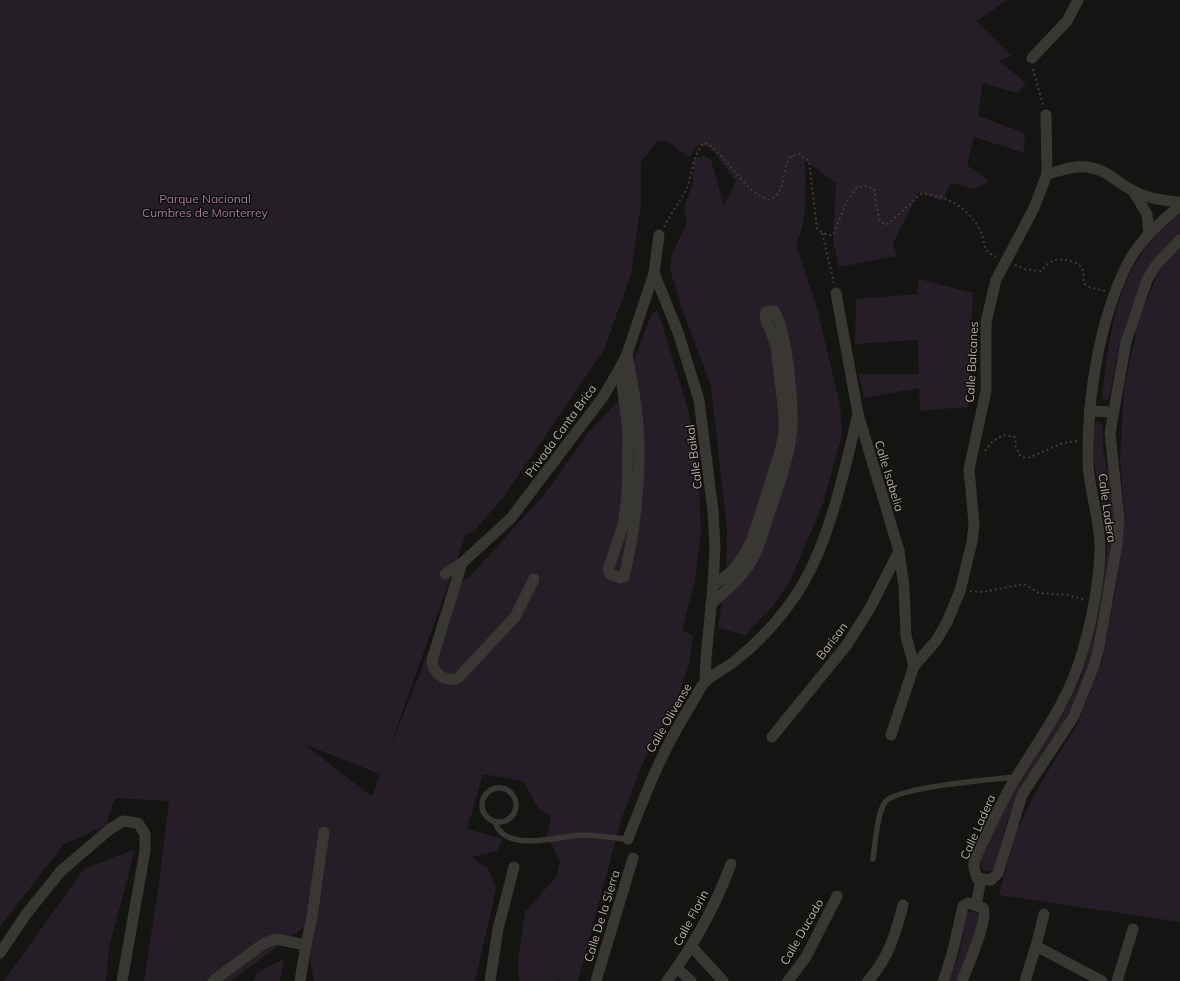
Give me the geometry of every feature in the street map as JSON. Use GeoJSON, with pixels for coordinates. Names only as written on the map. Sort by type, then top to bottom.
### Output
{"type":"FeatureCollection","features":[{"type":"Feature","properties":{"kind":"street"},"geometry":{"type":"LineString","coordinates":[[1032,58],[1068,21],[1078,0]]}},
{"type":"Feature","properties":{"kind":"street"},"geometry":{"type":"LineString","coordinates":[[1046,115],[1047,174],[1085,166],[1096,168],[1108,173],[1133,191],[1166,201],[1180,202]]}},
{"type":"Feature","properties":{"kind":"street","name":"Calle Balcanes"},"geometry":{"type":"LineString","coordinates":[[914,666],[942,632],[960,591],[972,542],[974,524],[969,469],[986,391],[988,315],[996,280],[1034,208],[1047,174]]}},
{"type":"Feature","properties":{"kind":"street"},"geometry":{"type":"LineString","coordinates":[[1133,191],[1147,214],[1149,234]]}},
{"type":"Feature","properties":{"kind":"street","name":"Calle Ladera"},"geometry":{"type":"LineString","coordinates":[[1180,206],[1149,234],[1130,260],[1104,323],[1089,411],[1088,464],[1099,530],[1100,551],[1094,602],[1083,652],[1069,691],[1050,727],[1016,777],[993,819],[974,862],[974,873],[977,878],[991,880],[998,873],[1022,795],[1074,716],[1094,666],[1110,589],[1119,518],[1110,434],[1112,412],[1126,342],[1145,286],[1156,265],[1180,240]]}},
{"type":"Feature","properties":{"kind":"street","name":"Calle Baikal"},"geometry":{"type":"LineString","coordinates":[[659,235],[654,273],[678,332],[699,400],[713,510],[715,547],[705,682]]}},
{"type":"Feature","properties":{"kind":"street","name":"Privada Canta Brica"},"geometry":{"type":"LineString","coordinates":[[445,574],[462,563],[511,518],[590,414],[620,368],[627,354],[654,273]]}},
{"type":"Feature","properties":{"kind":"street","name":"Calle Isabelia"},"geometry":{"type":"LineString","coordinates":[[836,293],[858,414],[899,551],[904,587],[906,636],[914,666]]}},
{"type":"Feature","properties":{"kind":"street"},"geometry":{"type":"LineString","coordinates":[[711,604],[738,579],[751,562],[760,543],[788,454],[792,434],[792,413],[784,345],[774,311],[766,312],[765,317],[776,346],[784,414],[784,433],[780,452],[752,540],[744,555],[733,570],[713,586]]}},
{"type":"Feature","properties":{"kind":"street"},"geometry":{"type":"LineString","coordinates":[[620,368],[628,430],[627,496],[623,525],[608,570],[610,574],[620,578],[624,576],[630,553],[637,497],[638,464],[636,406],[627,354]]}},
{"type":"Feature","properties":{"kind":"street"},"geometry":{"type":"LineString","coordinates":[[1089,411],[1112,412]]}},
{"type":"Feature","properties":{"kind":"street","name":"Calle Olivense"},"geometry":{"type":"LineString","coordinates":[[628,839],[652,774],[677,728],[705,682],[734,661],[762,637],[789,606],[802,587],[822,544],[842,478],[858,414]]}},
{"type":"Feature","properties":{"kind":"street","name":"Barisan"},"geometry":{"type":"LineString","coordinates":[[772,737],[846,646],[870,608],[899,551]]}},
{"type":"Feature","properties":{"kind":"street"},"geometry":{"type":"LineString","coordinates":[[462,563],[432,660],[434,672],[448,679],[453,680],[458,678],[515,617],[534,579]]}},
{"type":"Feature","properties":{"kind":"street"},"geometry":{"type":"LineString","coordinates":[[891,735],[914,666]]}},
{"type":"Feature","properties":{"kind":"street"},"geometry":{"type":"LineString","coordinates":[[0,953],[27,913],[61,871],[110,829],[123,821],[138,823],[145,834],[145,852],[122,981]]}},
{"type":"Feature","properties":{"kind":"street"},"geometry":{"type":"LineString","coordinates":[[300,981],[312,917],[324,832]]}},
{"type":"Feature","properties":{"kind":"street","name":"Calle De la Sierra"},"geometry":{"type":"LineString","coordinates":[[596,981],[633,858]]}},
{"type":"Feature","properties":{"kind":"street","name":"Calle Florin"},"geometry":{"type":"LineString","coordinates":[[667,981],[692,947],[710,914],[731,864]]}},
{"type":"Feature","properties":{"kind":"street"},"geometry":{"type":"LineString","coordinates":[[490,981],[498,929],[514,867]]}},
{"type":"Feature","properties":{"kind":"street"},"geometry":{"type":"LineString","coordinates":[[976,905],[981,879]]}},
{"type":"Feature","properties":{"kind":"street","name":"Calle Ducado"},"geometry":{"type":"LineString","coordinates":[[788,981],[806,957],[837,896]]}},
{"type":"Feature","properties":{"kind":"street"},"geometry":{"type":"LineString","coordinates":[[943,981],[956,942],[963,906],[968,903],[983,908],[984,915],[976,947],[962,981]]}},
{"type":"Feature","properties":{"kind":"street"},"geometry":{"type":"LineString","coordinates":[[868,981],[888,954],[903,905]]}},
{"type":"Feature","properties":{"kind":"street"},"geometry":{"type":"LineString","coordinates":[[1025,981],[1044,914]]}},
{"type":"Feature","properties":{"kind":"street"},"geometry":{"type":"LineString","coordinates":[[1117,981],[1133,929]]}},
{"type":"Feature","properties":{"kind":"street"},"geometry":{"type":"LineString","coordinates":[[213,981],[263,944],[276,939],[306,945]]}},
{"type":"Feature","properties":{"kind":"street"},"geometry":{"type":"LineString","coordinates":[[1036,946],[1102,981]]}},
{"type":"Feature","properties":{"kind":"street"},"geometry":{"type":"LineString","coordinates":[[692,947],[724,981]]}},
{"type":"Feature","properties":{"kind":"street"},"geometry":{"type":"LineString","coordinates":[[677,968],[691,981]]}},
{"type":"Feature","properties":{"kind":"lane"},"geometry":{"type":"LineString","coordinates":[[873,859],[877,827],[885,802],[897,794],[954,784],[1016,777]]}},
{"type":"Feature","properties":{"kind":"lane"},"geometry":{"type":"LineString","coordinates":[[495,822],[510,819],[516,810],[516,799],[513,794],[504,788],[493,789],[489,792],[483,801],[483,811],[486,816],[495,822],[497,827],[504,835],[519,840],[541,841],[582,835],[628,839]]}},
{"type":"Feature","properties":{"kind":"path"},"geometry":{"type":"LineString","coordinates":[[1032,58],[1035,82],[1046,115]]}},
{"type":"Feature","properties":{"kind":"path"},"geometry":{"type":"LineString","coordinates":[[659,235],[685,191],[692,172],[695,156],[704,143],[718,152],[748,186],[763,198],[770,200],[778,196],[784,180],[786,163],[791,156],[800,154],[809,161],[817,228],[822,233],[830,235],[834,233],[847,200],[857,187],[867,186],[874,189],[879,219],[884,224],[888,224],[921,194],[936,194],[952,201],[971,216],[981,231],[983,245],[987,252],[1025,268],[1041,271],[1052,261],[1059,259],[1072,262],[1081,266],[1084,271],[1083,281],[1086,285],[1115,294]]}},
{"type":"Feature","properties":{"kind":"path"},"geometry":{"type":"LineString","coordinates":[[822,233],[836,293]]}},
{"type":"Feature","properties":{"kind":"path"},"geometry":{"type":"LineString","coordinates":[[969,469],[992,442],[1003,435],[1015,437],[1016,447],[1021,457],[1028,458],[1064,443],[1089,440]]}},
{"type":"Feature","properties":{"kind":"path"},"geometry":{"type":"LineString","coordinates":[[960,591],[983,592],[1024,584],[1039,593],[1067,595],[1094,602]]}},
{"type":"Feature","properties":{"kind":"green space","name":"Parque Nacional Cumbres de Monterrey"},"geometry":{"type":"Polygon","coordinates":[[[0,0],[1008,0],[976,21],[1011,56],[999,61],[1026,83],[1017,93],[983,83],[978,116],[1025,133],[1024,153],[974,137],[967,165],[989,181],[974,189],[951,183],[942,201],[919,192],[893,243],[897,256],[839,267],[833,241],[836,183],[805,160],[805,213],[796,244],[817,308],[840,405],[842,435],[823,503],[791,579],[772,607],[745,635],[718,628],[726,579],[727,529],[711,386],[682,309],[670,269],[672,254],[687,223],[684,209],[693,181],[694,160],[704,155],[711,160],[724,206],[736,181],[710,147],[698,145],[689,157],[668,142],[658,140],[641,162],[641,204],[631,274],[604,350],[502,499],[474,531],[466,534],[386,758],[453,590],[471,575],[544,495],[588,433],[619,400],[652,313],[658,311],[689,413],[699,483],[701,532],[695,581],[682,630],[693,636],[689,664],[677,700],[644,760],[621,820],[578,981],[559,981],[558,979],[557,981],[519,981],[518,961],[525,912],[556,877],[560,861],[547,837],[551,816],[538,808],[523,781],[483,774],[467,829],[503,839],[497,851],[471,857],[488,868],[496,889],[475,981],[314,981],[304,927],[231,981],[144,981],[159,883],[169,801],[115,798],[106,825],[63,845],[0,927],[0,0]],[[304,744],[371,796],[380,774],[304,744]]]}},
{"type":"Feature","properties":{"kind":"green space"},"geometry":{"type":"Polygon","coordinates":[[[1180,214],[1180,234],[1170,243],[1139,287],[1125,326],[1117,356],[1110,396],[1107,400],[1104,400],[1102,397],[1109,345],[1121,296],[1130,274],[1142,252],[1159,232],[1180,214]]]}},
{"type":"Feature","properties":{"kind":"green space"},"geometry":{"type":"Polygon","coordinates":[[[1180,245],[1180,922],[999,895],[1016,831],[1043,779],[1078,723],[1102,661],[1116,587],[1125,517],[1120,459],[1124,388],[1139,320],[1160,268],[1180,245]]]}},
{"type":"Feature","properties":{"kind":"green space"},"geometry":{"type":"Polygon","coordinates":[[[919,279],[973,293],[968,407],[920,411],[919,388],[864,398],[859,374],[919,374],[918,340],[855,344],[856,299],[917,294],[919,279]]]}},
{"type":"Feature","properties":{"kind":"green space"},"geometry":{"type":"Polygon","coordinates":[[[1099,421],[1103,426],[1103,449],[1111,485],[1114,510],[1112,545],[1095,645],[1085,679],[1071,710],[1015,801],[1006,824],[994,869],[986,872],[982,869],[980,863],[998,820],[1066,708],[1081,678],[1090,644],[1107,552],[1107,535],[1094,462],[1094,424],[1099,421]]]}},
{"type":"Feature","properties":{"kind":"green space"},"geometry":{"type":"Polygon","coordinates":[[[135,849],[109,948],[106,981],[4,981],[84,869],[135,849]]]}},
{"type":"Feature","properties":{"kind":"green space"},"geometry":{"type":"Polygon","coordinates":[[[969,912],[975,912],[979,915],[977,929],[958,981],[948,981],[958,957],[966,914],[969,912]]]}},
{"type":"Feature","properties":{"kind":"green space"},"geometry":{"type":"Polygon","coordinates":[[[284,959],[280,981],[253,981],[258,972],[284,959]]]}}]}
